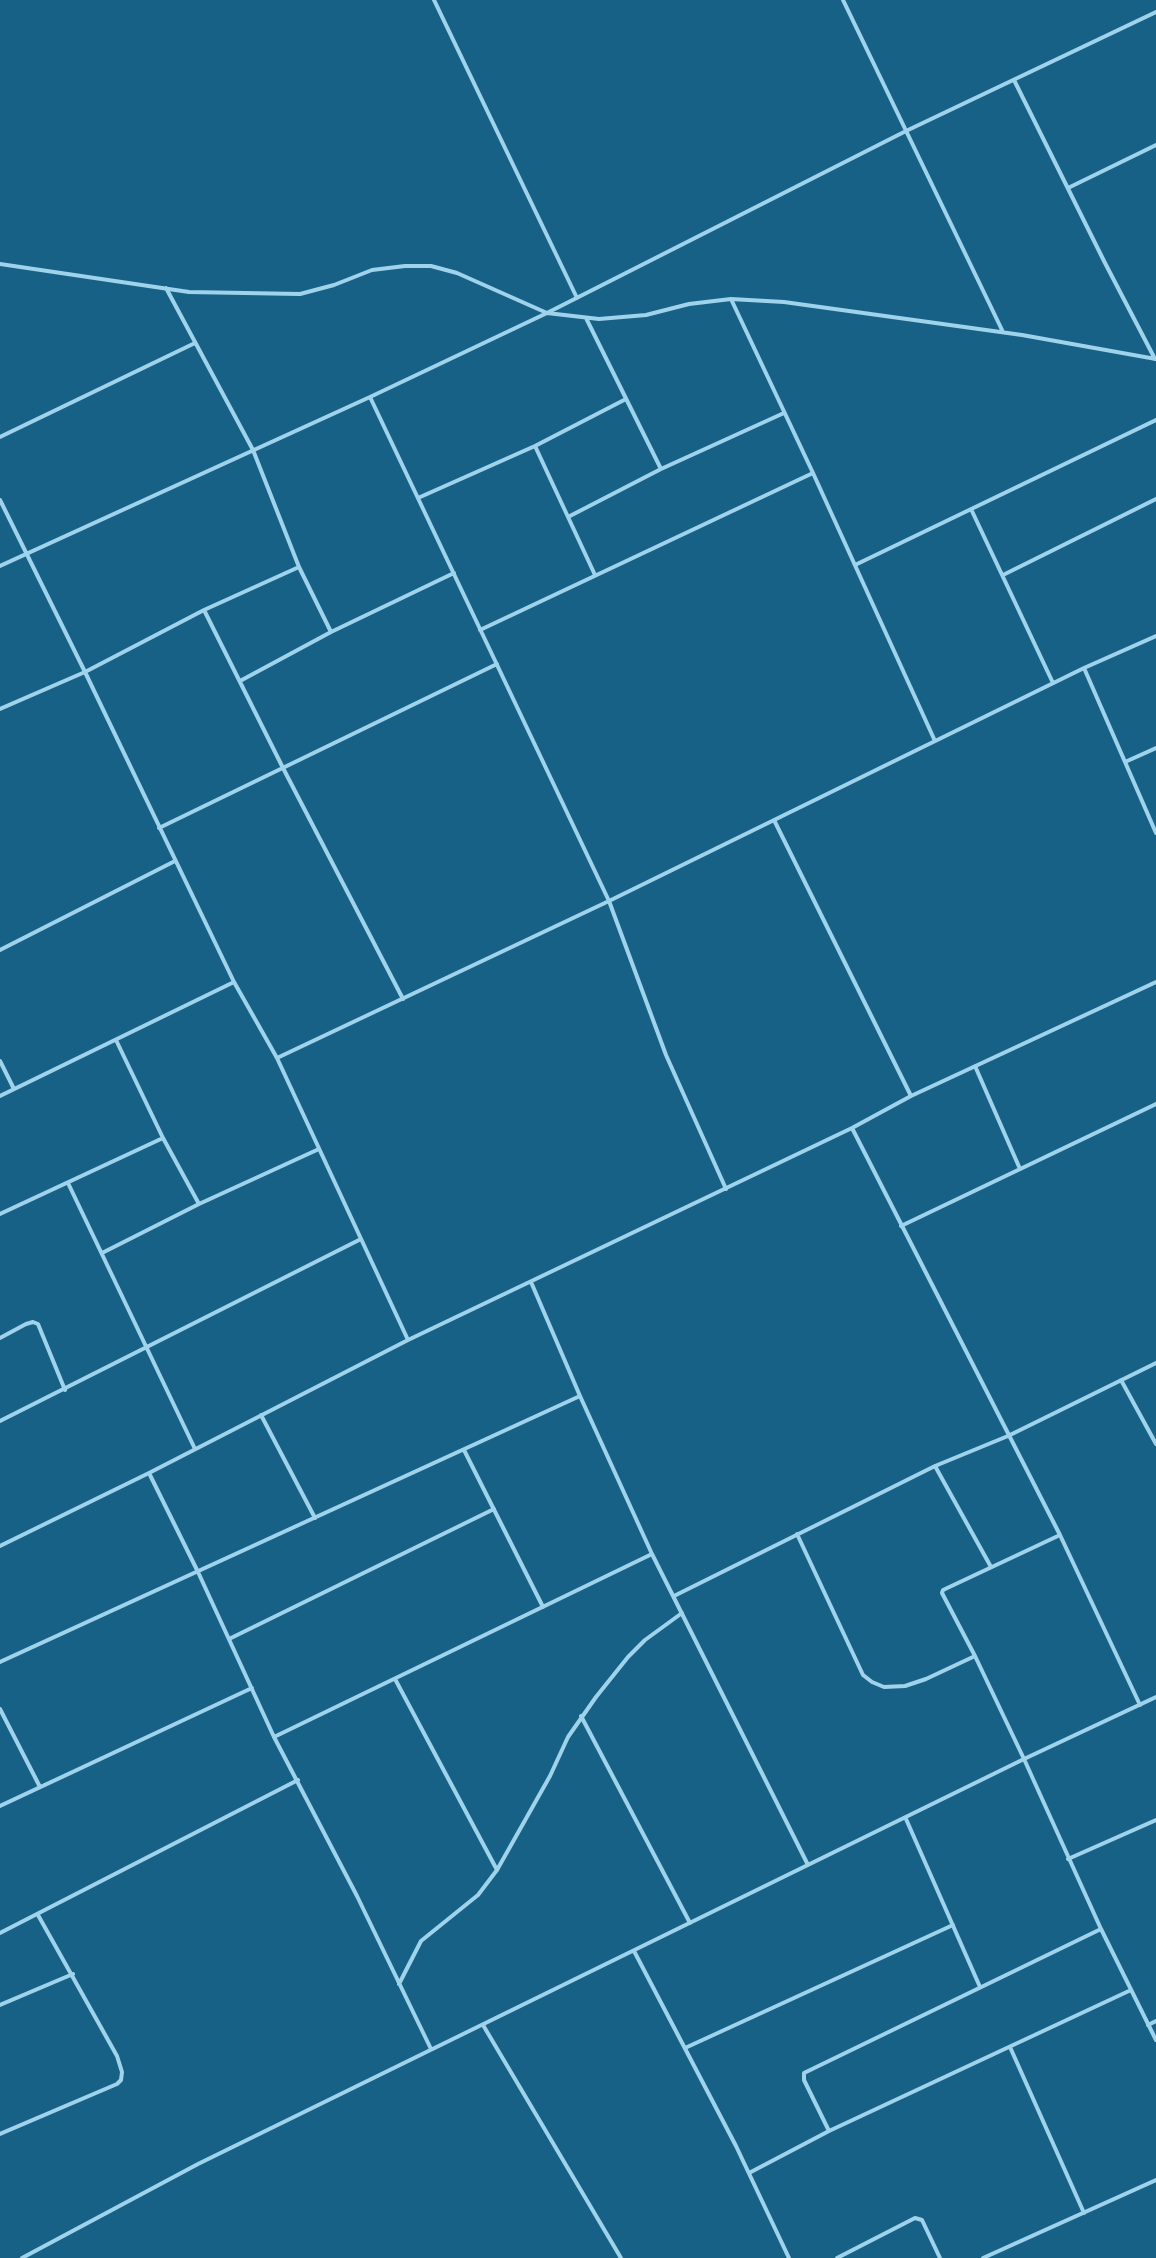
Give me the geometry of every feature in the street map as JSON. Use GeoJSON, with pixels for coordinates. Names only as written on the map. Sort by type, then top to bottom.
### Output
{"type":"FeatureCollection","features":[{"type":"Feature","properties":{"kind":"street"},"geometry":{"type":"LineString","coordinates":[[434,0],[577,298]]}},
{"type":"Feature","properties":{"kind":"street"},"geometry":{"type":"LineString","coordinates":[[842,0],[1003,332]]}},
{"type":"Feature","properties":{"kind":"street"},"geometry":{"type":"LineString","coordinates":[[0,566],[370,397],[547,313],[906,131],[1156,12]]}},
{"type":"Feature","properties":{"kind":"street"},"geometry":{"type":"LineString","coordinates":[[1014,80],[1156,359]]}},
{"type":"Feature","properties":{"kind":"street"},"geometry":{"type":"LineString","coordinates":[[1068,188],[1156,145]]}},
{"type":"Feature","properties":{"kind":"street"},"geometry":{"type":"LineString","coordinates":[[0,264],[189,292],[300,294],[334,285],[372,270],[404,266],[431,266],[457,273],[547,313],[599,319],[646,315],[689,304],[731,299],[784,302],[1003,332],[1156,359]]}},
{"type":"Feature","properties":{"kind":"street"},"geometry":{"type":"LineString","coordinates":[[166,288],[253,450],[299,567],[331,632]]}},
{"type":"Feature","properties":{"kind":"street"},"geometry":{"type":"LineString","coordinates":[[731,299],[813,473],[935,741]]}},
{"type":"Feature","properties":{"kind":"street"},"geometry":{"type":"LineString","coordinates":[[586,318],[661,469]]}},
{"type":"Feature","properties":{"kind":"street"},"geometry":{"type":"LineString","coordinates":[[0,437],[196,343]]}},
{"type":"Feature","properties":{"kind":"street"},"geometry":{"type":"LineString","coordinates":[[370,397],[609,901],[666,1055],[726,1189]]}},
{"type":"Feature","properties":{"kind":"street"},"geometry":{"type":"LineString","coordinates":[[418,498],[535,446],[626,399]]}},
{"type":"Feature","properties":{"kind":"street"},"geometry":{"type":"LineString","coordinates":[[568,517],[661,469],[784,413]]}},
{"type":"Feature","properties":{"kind":"street"},"geometry":{"type":"LineString","coordinates":[[855,565],[1156,420]]}},
{"type":"Feature","properties":{"kind":"street"},"geometry":{"type":"LineString","coordinates":[[535,446],[594,575]]}},
{"type":"Feature","properties":{"kind":"street"},"geometry":{"type":"LineString","coordinates":[[480,630],[813,473]]}},
{"type":"Feature","properties":{"kind":"street"},"geometry":{"type":"LineString","coordinates":[[1003,575],[1156,499]]}},
{"type":"Feature","properties":{"kind":"street"},"geometry":{"type":"LineString","coordinates":[[0,500],[85,672],[234,982],[277,1058],[408,1340]]}},
{"type":"Feature","properties":{"kind":"street"},"geometry":{"type":"LineString","coordinates":[[971,509],[1053,683]]}},
{"type":"Feature","properties":{"kind":"street"},"geometry":{"type":"LineString","coordinates":[[0,709],[85,672],[204,610],[299,567]]}},
{"type":"Feature","properties":{"kind":"street"},"geometry":{"type":"LineString","coordinates":[[240,681],[331,632],[454,573]]}},
{"type":"Feature","properties":{"kind":"street"},"geometry":{"type":"LineString","coordinates":[[204,610],[283,768],[403,998]]}},
{"type":"Feature","properties":{"kind":"street"},"geometry":{"type":"LineString","coordinates":[[277,1058],[609,901],[1084,668],[1156,636]]}},
{"type":"Feature","properties":{"kind":"street"},"geometry":{"type":"LineString","coordinates":[[159,828],[497,664]]}},
{"type":"Feature","properties":{"kind":"street"},"geometry":{"type":"LineString","coordinates":[[1084,668],[1156,833]]}},
{"type":"Feature","properties":{"kind":"street"},"geometry":{"type":"LineString","coordinates":[[1125,762],[1156,748]]}},
{"type":"Feature","properties":{"kind":"street"},"geometry":{"type":"LineString","coordinates":[[774,820],[911,1096]]}},
{"type":"Feature","properties":{"kind":"street"},"geometry":{"type":"LineString","coordinates":[[0,950],[175,861]]}},
{"type":"Feature","properties":{"kind":"street"},"geometry":{"type":"LineString","coordinates":[[0,1096],[234,982]]}},
{"type":"Feature","properties":{"kind":"street"},"geometry":{"type":"LineString","coordinates":[[0,1546],[149,1473],[408,1340],[852,1128],[911,1096],[1156,982]]}},
{"type":"Feature","properties":{"kind":"street"},"geometry":{"type":"LineString","coordinates":[[116,1040],[163,1138],[199,1204]]}},
{"type":"Feature","properties":{"kind":"street"},"geometry":{"type":"LineString","coordinates":[[0,1061],[14,1089]]}},
{"type":"Feature","properties":{"kind":"street"},"geometry":{"type":"LineString","coordinates":[[975,1066],[1020,1169]]}},
{"type":"Feature","properties":{"kind":"street"},"geometry":{"type":"LineString","coordinates":[[901,1226],[1156,1104]]}},
{"type":"Feature","properties":{"kind":"street"},"geometry":{"type":"LineString","coordinates":[[852,1128],[1008,1436],[1060,1535],[1140,1705]]}},
{"type":"Feature","properties":{"kind":"street"},"geometry":{"type":"LineString","coordinates":[[0,1214],[163,1138]]}},
{"type":"Feature","properties":{"kind":"street"},"geometry":{"type":"LineString","coordinates":[[102,1253],[199,1204],[320,1150]]}},
{"type":"Feature","properties":{"kind":"street"},"geometry":{"type":"LineString","coordinates":[[68,1183],[195,1449]]}},
{"type":"Feature","properties":{"kind":"street"},"geometry":{"type":"LineString","coordinates":[[0,1421],[65,1390],[361,1239]]}},
{"type":"Feature","properties":{"kind":"street"},"geometry":{"type":"LineString","coordinates":[[530,1282],[652,1554],[808,1865]]}},
{"type":"Feature","properties":{"kind":"street"},"geometry":{"type":"LineString","coordinates":[[0,1338],[26,1324],[33,1322],[38,1324],[65,1390]]}},
{"type":"Feature","properties":{"kind":"street"},"geometry":{"type":"LineString","coordinates":[[674,1596],[935,1466],[1008,1436],[1156,1363]]}},
{"type":"Feature","properties":{"kind":"street"},"geometry":{"type":"LineString","coordinates":[[1121,1380],[1156,1444]]}},
{"type":"Feature","properties":{"kind":"street"},"geometry":{"type":"LineString","coordinates":[[0,1662],[580,1396]]}},
{"type":"Feature","properties":{"kind":"street"},"geometry":{"type":"LineString","coordinates":[[261,1415],[315,1518]]}},
{"type":"Feature","properties":{"kind":"street"},"geometry":{"type":"LineString","coordinates":[[464,1450],[543,1607]]}},
{"type":"Feature","properties":{"kind":"street"},"geometry":{"type":"LineString","coordinates":[[935,1466],[991,1567]]}},
{"type":"Feature","properties":{"kind":"street"},"geometry":{"type":"LineString","coordinates":[[149,1473],[198,1572],[274,1737],[298,1780],[431,2049]]}},
{"type":"Feature","properties":{"kind":"street"},"geometry":{"type":"LineString","coordinates":[[229,1639],[494,1509]]}},
{"type":"Feature","properties":{"kind":"street"},"geometry":{"type":"LineString","coordinates":[[797,1534],[863,1675],[872,1682],[884,1687],[905,1686],[926,1679],[975,1656]]}},
{"type":"Feature","properties":{"kind":"street"},"geometry":{"type":"LineString","coordinates":[[1060,1535],[943,1590],[942,1593],[975,1656],[1024,1759],[1068,1859],[1156,2040]]}},
{"type":"Feature","properties":{"kind":"street"},"geometry":{"type":"LineString","coordinates":[[274,1737],[652,1554]]}},
{"type":"Feature","properties":{"kind":"street"},"geometry":{"type":"LineString","coordinates":[[399,1984],[421,1942],[478,1895],[497,1870],[550,1776],[568,1737],[582,1716],[628,1657],[663,1624],[682,1612]]}},
{"type":"Feature","properties":{"kind":"street"},"geometry":{"type":"LineString","coordinates":[[395,1679],[497,1870]]}},
{"type":"Feature","properties":{"kind":"street"},"geometry":{"type":"LineString","coordinates":[[0,1806],[252,1688]]}},
{"type":"Feature","properties":{"kind":"street"},"geometry":{"type":"LineString","coordinates":[[22,2258],[198,2164],[808,1865],[906,1819],[1024,1759],[1156,1697]]}},
{"type":"Feature","properties":{"kind":"street"},"geometry":{"type":"LineString","coordinates":[[0,1709],[40,1787]]}},
{"type":"Feature","properties":{"kind":"street"},"geometry":{"type":"LineString","coordinates":[[582,1716],[690,1923]]}},
{"type":"Feature","properties":{"kind":"street"},"geometry":{"type":"LineString","coordinates":[[0,1933],[38,1915],[298,1780]]}},
{"type":"Feature","properties":{"kind":"street"},"geometry":{"type":"LineString","coordinates":[[906,1819],[980,1987]]}},
{"type":"Feature","properties":{"kind":"street"},"geometry":{"type":"LineString","coordinates":[[1068,1859],[1156,1820]]}},
{"type":"Feature","properties":{"kind":"street"},"geometry":{"type":"LineString","coordinates":[[0,2134],[117,2084],[121,2080],[122,2072],[117,2056],[73,1974],[38,1915]]}},
{"type":"Feature","properties":{"kind":"street"},"geometry":{"type":"LineString","coordinates":[[685,2048],[953,1925]]}},
{"type":"Feature","properties":{"kind":"street"},"geometry":{"type":"LineString","coordinates":[[829,2131],[804,2080],[804,2073],[1101,1929]]}},
{"type":"Feature","properties":{"kind":"street"},"geometry":{"type":"LineString","coordinates":[[634,1951],[749,2173],[789,2258]]}},
{"type":"Feature","properties":{"kind":"street"},"geometry":{"type":"LineString","coordinates":[[0,2005],[73,1974]]}},
{"type":"Feature","properties":{"kind":"street"},"geometry":{"type":"LineString","coordinates":[[749,2173],[829,2131],[1131,1990]]}},
{"type":"Feature","properties":{"kind":"street"},"geometry":{"type":"LineString","coordinates":[[1148,2025],[1156,2021]]}},
{"type":"Feature","properties":{"kind":"street"},"geometry":{"type":"LineString","coordinates":[[483,2025],[621,2258]]}},
{"type":"Feature","properties":{"kind":"street"},"geometry":{"type":"LineString","coordinates":[[1010,2047],[1084,2213]]}},
{"type":"Feature","properties":{"kind":"street"},"geometry":{"type":"LineString","coordinates":[[984,2258],[1156,2180]]}},
{"type":"Feature","properties":{"kind":"street"},"geometry":{"type":"LineString","coordinates":[[837,2258],[912,2218],[918,2218],[922,2220],[940,2258]]}}]}
